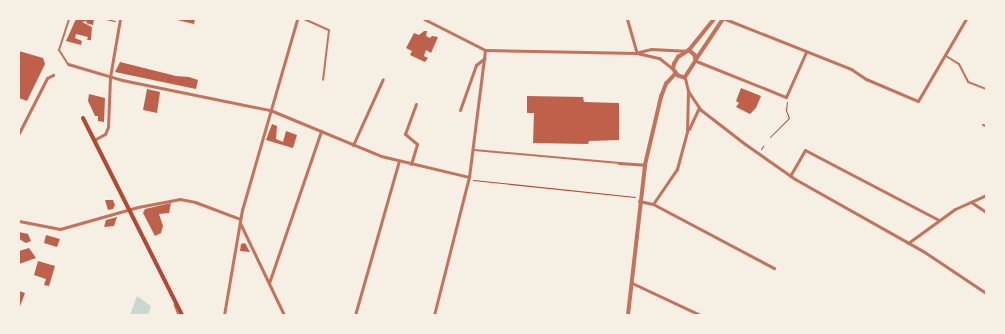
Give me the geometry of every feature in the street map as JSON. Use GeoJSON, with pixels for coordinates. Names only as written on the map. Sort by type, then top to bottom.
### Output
{"type":"FeatureCollection","features":[{"type":"Feature","properties":{"kind":"main road"},"geometry":{"type":"LineString","coordinates":[[83,118],[182,315]]}},
{"type":"Feature","properties":{"kind":"street"},"geometry":{"type":"LineString","coordinates":[[69,19],[60,50],[68,64],[110,77],[270,110],[353,145],[399,161],[469,178]]}},
{"type":"Feature","properties":{"kind":"street"},"geometry":{"type":"LineString","coordinates":[[224,315],[240,221],[270,110],[298,19]]}},
{"type":"Feature","properties":{"kind":"street"},"geometry":{"type":"LineString","coordinates":[[304,19],[329,30],[323,80]]}},
{"type":"Feature","properties":{"kind":"street"},"geometry":{"type":"LineString","coordinates":[[424,19],[485,50],[636,53],[659,58],[673,69],[675,74],[685,78]]}},
{"type":"Feature","properties":{"kind":"street"},"geometry":{"type":"LineString","coordinates":[[627,19],[636,53]]}},
{"type":"Feature","properties":{"kind":"street"},"geometry":{"type":"LineString","coordinates":[[673,69],[678,57],[687,51],[714,19]]}},
{"type":"Feature","properties":{"kind":"street"},"geometry":{"type":"LineString","coordinates":[[687,132],[688,91],[685,78],[724,19],[851,69],[866,79],[918,101],[946,56],[966,19]]}},
{"type":"Feature","properties":{"kind":"street"},"geometry":{"type":"LineString","coordinates":[[94,140],[105,134],[108,127],[110,77],[120,20]]}},
{"type":"Feature","properties":{"kind":"street"},"geometry":{"type":"LineString","coordinates":[[636,53],[651,49],[687,51],[697,60],[786,97],[806,52]]}},
{"type":"Feature","properties":{"kind":"street"},"geometry":{"type":"LineString","coordinates":[[434,315],[469,178],[474,150],[485,50]]}},
{"type":"Feature","properties":{"kind":"street"},"geometry":{"type":"LineString","coordinates":[[946,56],[959,64],[968,82],[986,89]]}},
{"type":"Feature","properties":{"kind":"street"},"geometry":{"type":"LineString","coordinates":[[460,110],[476,65],[484,58]]}},
{"type":"Feature","properties":{"kind":"street"},"geometry":{"type":"LineString","coordinates":[[628,315],[645,165],[661,97],[666,84],[675,74]]}},
{"type":"Feature","properties":{"kind":"street"},"geometry":{"type":"LineString","coordinates":[[19,133],[48,78],[53,75]]}},
{"type":"Feature","properties":{"kind":"street"},"geometry":{"type":"LineString","coordinates":[[353,145],[383,79]]}},
{"type":"Feature","properties":{"kind":"street"},"geometry":{"type":"LineString","coordinates":[[688,91],[700,108],[790,176],[908,243],[986,293]]}},
{"type":"Feature","properties":{"kind":"street"},"geometry":{"type":"LineString","coordinates":[[411,164],[417,144],[405,134],[416,104]]}},
{"type":"Feature","properties":{"kind":"street"},"geometry":{"type":"LineString","coordinates":[[653,204],[677,169],[687,132],[695,112],[700,108]]}},
{"type":"Feature","properties":{"kind":"street"},"geometry":{"type":"LineString","coordinates":[[269,283],[321,131]]}},
{"type":"Feature","properties":{"kind":"street"},"geometry":{"type":"LineString","coordinates":[[474,150],[645,165]]}},
{"type":"Feature","properties":{"kind":"street"},"geometry":{"type":"LineString","coordinates":[[790,176],[805,150],[939,220]]}},
{"type":"Feature","properties":{"kind":"street"},"geometry":{"type":"LineString","coordinates":[[355,315],[399,161]]}},
{"type":"Feature","properties":{"kind":"street"},"geometry":{"type":"LineString","coordinates":[[908,243],[939,220],[986,195]]}},
{"type":"Feature","properties":{"kind":"street"},"geometry":{"type":"LineString","coordinates":[[19,221],[60,229],[128,209],[180,199],[195,202],[240,221],[284,315]]}},
{"type":"Feature","properties":{"kind":"street"},"geometry":{"type":"LineString","coordinates":[[640,199],[653,204],[774,268]]}},
{"type":"Feature","properties":{"kind":"street"},"geometry":{"type":"LineString","coordinates":[[971,202],[986,212]]}},
{"type":"Feature","properties":{"kind":"street"},"geometry":{"type":"LineString","coordinates":[[632,284],[700,315]]}},
{"type":"Feature","properties":{"kind":"lane"},"geometry":{"type":"LineString","coordinates":[[175,302],[178,315]]}},
{"type":"Feature","properties":{"kind":"path"},"geometry":{"type":"LineString","coordinates":[[106,19],[120,20]]}},
{"type":"Feature","properties":{"kind":"path"},"geometry":{"type":"LineString","coordinates":[[770,137],[789,118],[786,97]]}},
{"type":"Feature","properties":{"kind":"path"},"geometry":{"type":"LineString","coordinates":[[469,178],[640,199]]}},
{"type":"Feature","properties":{"kind":"shaded area"},"geometry":{"type":"Polygon","coordinates":[[[137,296],[151,306],[148,315],[130,315],[137,296]]]}},
{"type":"Feature","properties":{"kind":"building"},"geometry":{"type":"Polygon","coordinates":[[[76,19],[94,19],[93,25],[86,23],[87,21],[82,22],[92,27],[91,40],[87,40],[88,37],[76,34],[75,38],[82,41],[81,45],[66,41],[76,19]]]}},
{"type":"Feature","properties":{"kind":"building"},"geometry":{"type":"Polygon","coordinates":[[[173,19],[195,19],[194,24],[173,19]]]}},
{"type":"Feature","properties":{"kind":"building"},"geometry":{"type":"Polygon","coordinates":[[[424,31],[427,31],[426,36],[430,38],[432,36],[438,37],[431,53],[426,50],[424,56],[428,58],[425,62],[410,55],[412,51],[406,48],[414,33],[419,35],[424,31]]]}},
{"type":"Feature","properties":{"kind":"building"},"geometry":{"type":"Polygon","coordinates":[[[19,51],[43,58],[45,64],[27,101],[19,98],[19,51]]]}},
{"type":"Feature","properties":{"kind":"building"},"geometry":{"type":"Polygon","coordinates":[[[120,62],[198,80],[196,89],[115,72],[120,62]]]}},
{"type":"Feature","properties":{"kind":"building"},"geometry":{"type":"Polygon","coordinates":[[[741,88],[761,96],[756,108],[750,114],[736,107],[739,103],[736,101],[741,88]]]}},
{"type":"Feature","properties":{"kind":"building"},"geometry":{"type":"Polygon","coordinates":[[[147,89],[160,92],[157,113],[143,110],[147,89]]]}},
{"type":"Feature","properties":{"kind":"building"},"geometry":{"type":"Polygon","coordinates":[[[89,94],[105,98],[104,122],[98,121],[98,116],[95,116],[88,101],[89,94]]]}},
{"type":"Feature","properties":{"kind":"building"},"geometry":{"type":"Polygon","coordinates":[[[527,96],[583,97],[584,102],[619,103],[619,140],[589,141],[588,144],[533,143],[534,113],[527,113],[527,96]]]}},
{"type":"Feature","properties":{"kind":"building"},"geometry":{"type":"Polygon","coordinates":[[[272,124],[277,126],[276,139],[283,142],[286,131],[297,135],[293,148],[266,140],[272,124]]]}},
{"type":"Feature","properties":{"kind":"building"},"geometry":{"type":"Polygon","coordinates":[[[105,200],[113,200],[115,205],[113,209],[108,210],[105,200]]]}},
{"type":"Feature","properties":{"kind":"building"},"geometry":{"type":"Polygon","coordinates":[[[171,203],[169,213],[159,214],[163,226],[161,233],[155,236],[143,213],[145,209],[171,203]]]}},
{"type":"Feature","properties":{"kind":"building"},"geometry":{"type":"Polygon","coordinates":[[[117,217],[114,226],[104,227],[106,220],[117,217]]]}},
{"type":"Feature","properties":{"kind":"building"},"geometry":{"type":"Polygon","coordinates":[[[19,232],[28,234],[31,241],[26,243],[19,239],[19,232]]]}},
{"type":"Feature","properties":{"kind":"building"},"geometry":{"type":"Polygon","coordinates":[[[46,235],[60,239],[57,247],[44,243],[46,235]]]}},
{"type":"Feature","properties":{"kind":"building"},"geometry":{"type":"Polygon","coordinates":[[[245,243],[250,252],[240,251],[241,244],[245,243]]]}},
{"type":"Feature","properties":{"kind":"building"},"geometry":{"type":"Polygon","coordinates":[[[29,248],[36,258],[19,264],[19,251],[29,248]]]}},
{"type":"Feature","properties":{"kind":"building"},"geometry":{"type":"Polygon","coordinates":[[[38,261],[55,266],[49,286],[44,285],[46,279],[34,275],[38,261]]]}},
{"type":"Feature","properties":{"kind":"building"},"geometry":{"type":"Polygon","coordinates":[[[19,291],[25,293],[19,309],[19,291]]]}}]}
